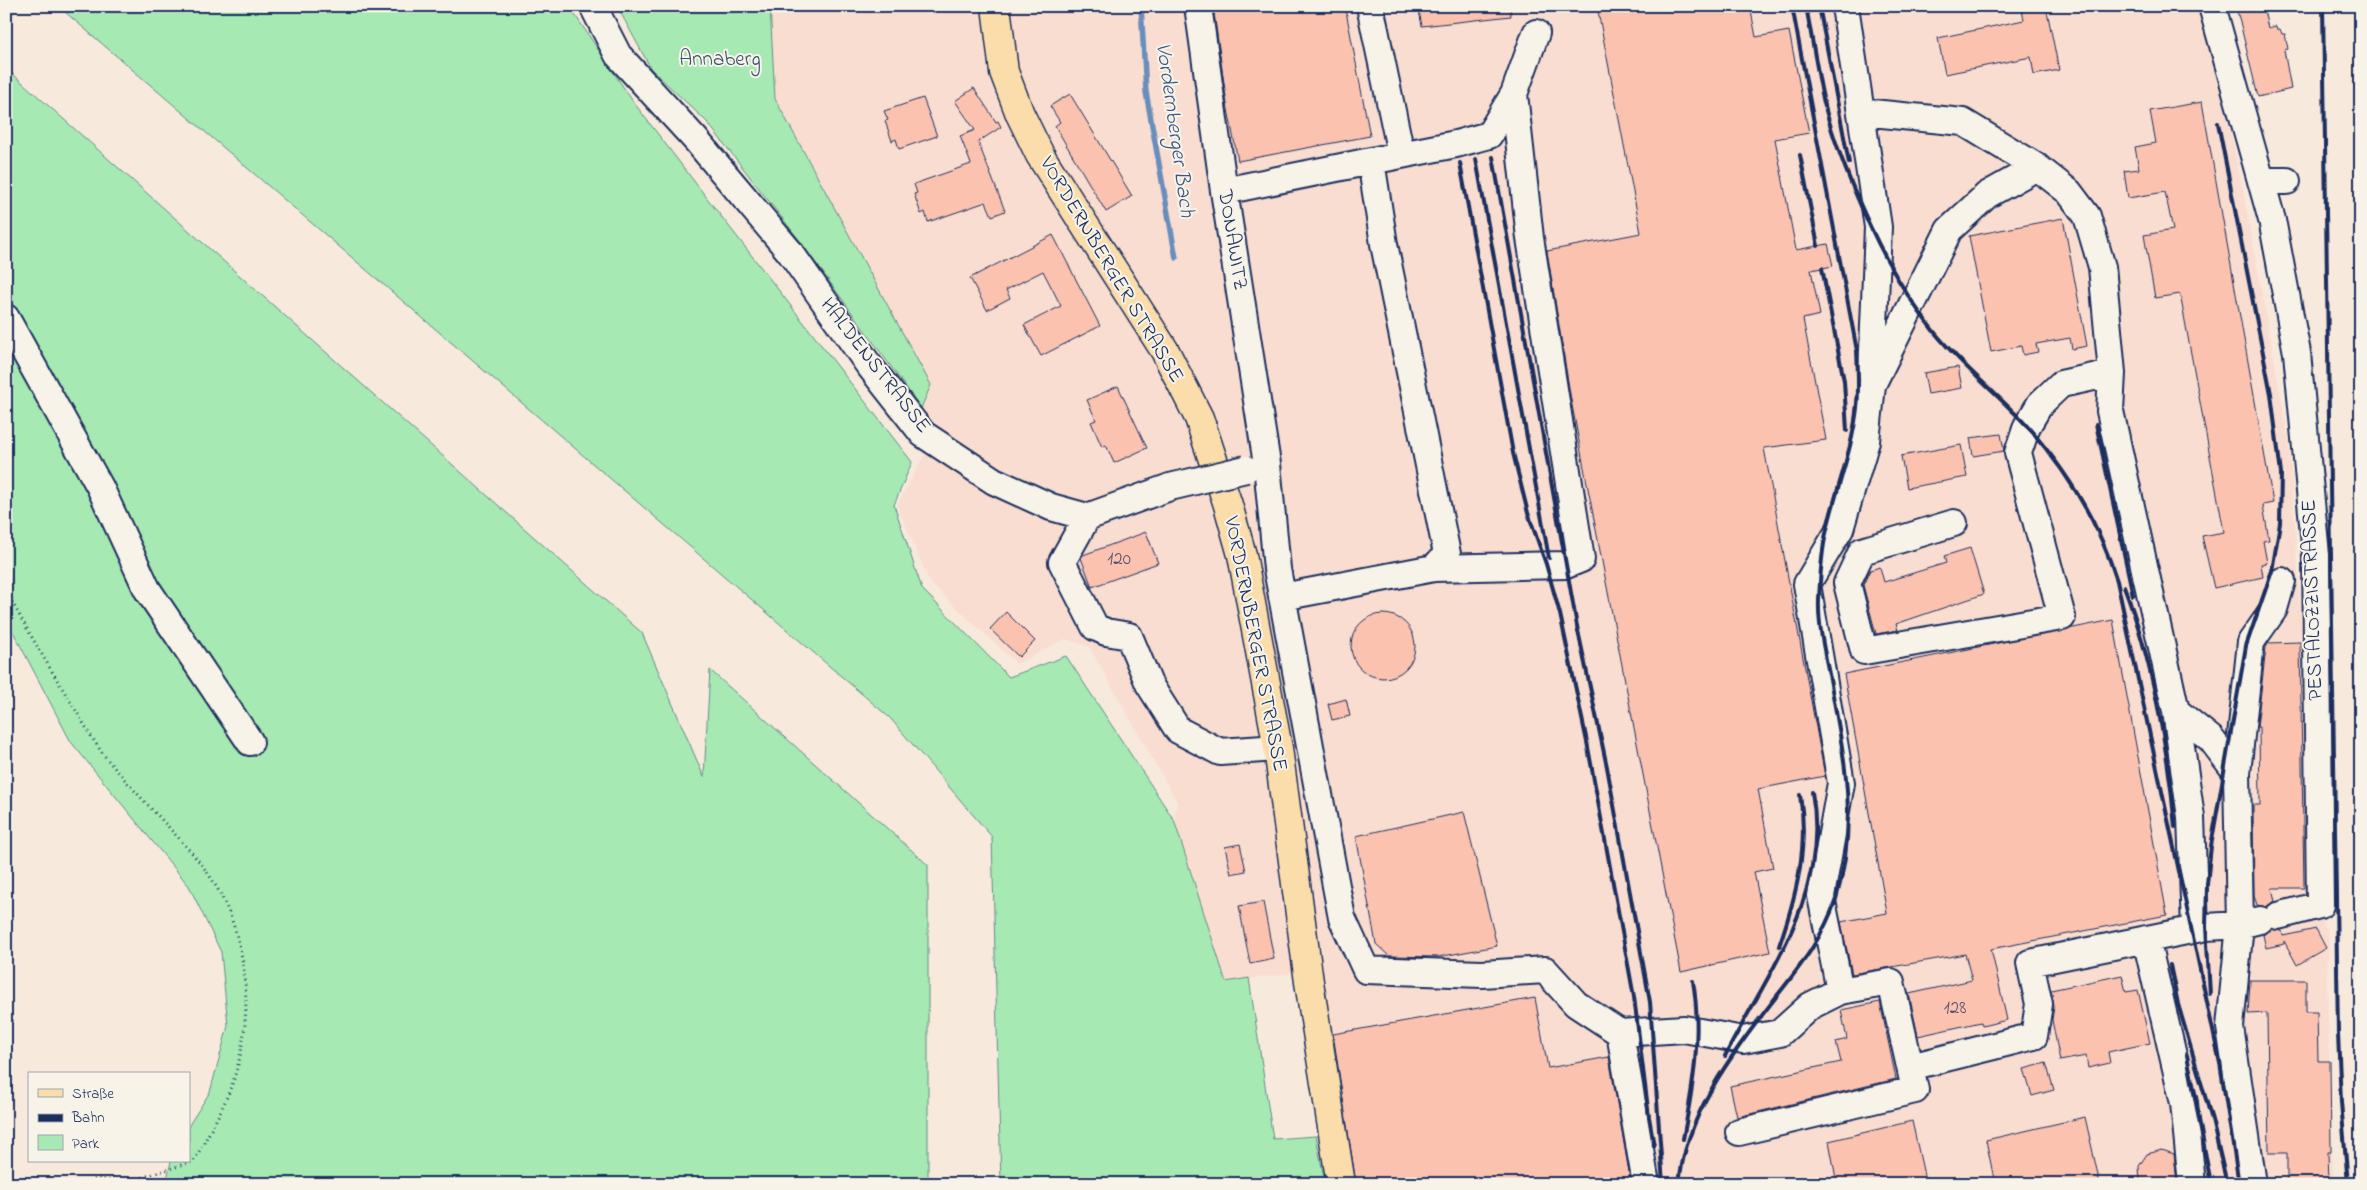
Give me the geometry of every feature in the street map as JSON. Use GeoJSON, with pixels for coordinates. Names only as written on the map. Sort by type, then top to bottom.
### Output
{"type":"FeatureCollection","features":[{"type":"Feature","properties":{"kind":"main road","name":"VORDERNBERGER STRASSE"},"geometry":{"type":"LineString","coordinates":[[996,6],[1004,72],[1020,114],[1040,155],[1165,351],[1199,418],[1228,505],[1242,556],[1278,748],[1307,973],[1341,1184]]}},
{"type":"Feature","properties":{"kind":"street","name":"HALDENSTRASSE"},"geometry":{"type":"LineString","coordinates":[[593,6],[618,55],[696,140],[790,252],[868,364],[923,434],[994,481],[1051,507],[1087,518]]}},
{"type":"Feature","properties":{"kind":"street"},"geometry":{"type":"LineString","coordinates":[[1370,6],[1401,154]]}},
{"type":"Feature","properties":{"kind":"street"},"geometry":{"type":"LineString","coordinates":[[1840,991],[1821,896],[1841,783],[1807,584],[1840,529],[1866,441],[1872,385],[1878,227],[1845,6]]}},
{"type":"Feature","properties":{"kind":"street","name":"PESTALOZZISTRASSE"},"geometry":{"type":"LineString","coordinates":[[1910,1066],[2034,1036],[2039,1004],[2030,962],[2195,929],[2259,920],[2320,905],[2316,555],[2297,353],[2272,222],[2212,6]]}},
{"type":"Feature","properties":{"kind":"street","name":"DONAWITZ"},"geometry":{"type":"LineString","coordinates":[[1198,11],[1224,191],[1256,466],[1342,918],[1366,970],[1482,974],[1545,970],[1576,1004],[1620,1033]]}},
{"type":"Feature","properties":{"kind":"street"},"geometry":{"type":"LineString","coordinates":[[1224,191],[1456,144],[1489,135],[1514,94],[1536,33]]}},
{"type":"Feature","properties":{"kind":"street"},"geometry":{"type":"LineString","coordinates":[[1282,597],[1434,568],[1566,565],[1581,559],[1530,238],[1514,94]]}},
{"type":"Feature","properties":{"kind":"street"},"geometry":{"type":"LineString","coordinates":[[1862,112],[1963,122],[2037,167],[2069,192],[2087,216],[2102,267],[2112,373],[2110,411],[2176,711],[2191,817],[2195,929]]}},
{"type":"Feature","properties":{"kind":"street"},"geometry":{"type":"LineString","coordinates":[[1371,161],[1384,244],[1447,554],[1434,568]]}},
{"type":"Feature","properties":{"kind":"street"},"geometry":{"type":"LineString","coordinates":[[1872,385],[1948,230],[1986,195],[2037,167]]}},
{"type":"Feature","properties":{"kind":"street"},"geometry":{"type":"LineString","coordinates":[[2261,181],[2287,181]]}},
{"type":"Feature","properties":{"kind":"street"},"geometry":{"type":"LineString","coordinates":[[6,318],[100,486],[147,588],[250,742]]}},
{"type":"Feature","properties":{"kind":"street"},"geometry":{"type":"LineString","coordinates":[[1954,523],[1862,551],[1847,583],[1864,651],[2062,617],[2018,453],[2027,426],[2040,404],[2061,384],[2112,373]]}},
{"type":"Feature","properties":{"kind":"street"},"geometry":{"type":"LineString","coordinates":[[1256,466],[1170,487],[1087,518],[1062,562],[1095,627],[1106,632],[1129,636],[1149,684],[1178,730],[1220,752],[1278,748]]}},
{"type":"Feature","properties":{"kind":"street"},"geometry":{"type":"LineString","coordinates":[[1840,529],[1862,551]]}},
{"type":"Feature","properties":{"kind":"street"},"geometry":{"type":"LineString","coordinates":[[2253,1184],[2230,1027],[2259,920],[2237,773],[2251,642],[2274,609],[2282,581]]}},
{"type":"Feature","properties":{"kind":"street"},"geometry":{"type":"LineString","coordinates":[[2176,711],[2211,739],[2237,773]]}},
{"type":"Feature","properties":{"kind":"street"},"geometry":{"type":"LineString","coordinates":[[2146,939],[2184,1103],[2192,1184]]}},
{"type":"Feature","properties":{"kind":"street"},"geometry":{"type":"LineString","coordinates":[[1646,1184],[1620,1033],[1684,1030],[1743,1040],[1780,1033],[1810,1006],[1840,991],[1890,982],[1915,1090],[1739,1132]]}},
{"type":"Feature","properties":{"kind":"path"},"geometry":{"type":"LineString","coordinates":[[12,602],[38,649],[101,751],[131,789],[202,866],[220,894],[242,950],[246,996],[245,1024],[236,1073],[214,1125],[194,1161],[126,1183],[97,1178],[88,1184]]}},
{"type":"Feature","properties":{"kind":"shaded area"},"geometry":{"type":"Polygon","coordinates":[[[770,6],[2199,6],[2223,97],[2243,190],[2289,441],[2303,644],[2308,898],[2329,933],[2327,983],[2333,1184],[1351,1184],[1315,970],[1226,982],[1174,820],[1177,802],[1089,646],[1065,639],[1017,664],[930,583],[897,505],[925,454],[921,408],[931,385],[775,99],[770,6]]]}},
{"type":"Feature","properties":{"kind":"green space"},"geometry":{"type":"Polygon","coordinates":[[[58,6],[572,6],[575,15],[634,103],[912,462],[894,505],[922,589],[1009,677],[1066,656],[1174,820],[1226,982],[1249,978],[1273,1139],[1316,1136],[1325,1184],[1001,1184],[992,837],[890,718],[58,6]]]}},
{"type":"Feature","properties":{"kind":"green space","name":"Annaberg"},"geometry":{"type":"Polygon","coordinates":[[[617,6],[770,6],[775,99],[931,385],[921,408],[800,241],[707,122],[651,69],[617,6]]]}},
{"type":"Feature","properties":{"kind":"green space"},"geometry":{"type":"Polygon","coordinates":[[[6,68],[642,633],[704,777],[710,670],[928,865],[928,1184],[166,1184],[171,1162],[190,1162],[190,1123],[210,1092],[228,1026],[221,952],[189,886],[71,742],[9,624],[11,582],[6,563],[6,68]]]}},
{"type":"Feature","properties":{"kind":"building"},"geometry":{"type":"Polygon","coordinates":[[[1213,6],[1345,6],[1370,136],[1238,161],[1227,104],[1213,6]]]}},
{"type":"Feature","properties":{"kind":"building"},"geometry":{"type":"Polygon","coordinates":[[[1418,6],[1510,6],[1511,16],[1422,26],[1418,6]]]}},
{"type":"Feature","properties":{"kind":"building"},"geometry":{"type":"Polygon","coordinates":[[[1597,6],[1750,6],[1756,37],[1789,31],[1809,133],[1775,139],[1796,250],[1828,244],[1833,266],[1811,270],[1820,315],[1803,319],[1826,440],[1764,448],[1825,776],[1758,789],[1773,868],[1754,872],[1770,952],[1681,972],[1571,400],[1547,251],[1641,233],[1597,6]]]}},
{"type":"Feature","properties":{"kind":"building"},"geometry":{"type":"Polygon","coordinates":[[[2046,6],[2059,70],[2034,75],[2031,57],[1945,74],[1938,38],[2024,20],[2022,10],[2046,6]]]}},
{"type":"Feature","properties":{"kind":"building"},"geometry":{"type":"Polygon","coordinates":[[[2236,6],[2263,6],[2268,28],[2276,26],[2282,34],[2285,34],[2288,49],[2284,50],[2291,89],[2258,97],[2236,6]]]}},
{"type":"Feature","properties":{"kind":"building"},"geometry":{"type":"Polygon","coordinates":[[[974,88],[1001,127],[978,142],[1005,211],[992,216],[986,202],[928,222],[925,212],[921,214],[914,194],[917,193],[914,184],[971,164],[960,136],[975,130],[955,101],[974,88]]]}},
{"type":"Feature","properties":{"kind":"building"},"geometry":{"type":"Polygon","coordinates":[[[1070,94],[1132,196],[1106,212],[1055,126],[1060,122],[1050,106],[1070,94]]]}},
{"type":"Feature","properties":{"kind":"building"},"geometry":{"type":"Polygon","coordinates":[[[923,98],[937,136],[899,149],[896,139],[892,141],[885,121],[888,120],[884,111],[923,98]]]}},
{"type":"Feature","properties":{"kind":"building"},"geometry":{"type":"Polygon","coordinates":[[[2202,102],[2273,503],[2263,505],[2269,540],[2263,541],[2267,563],[2261,564],[2263,577],[2214,588],[2202,536],[2224,532],[2180,294],[2155,298],[2144,235],[2173,230],[2165,192],[2128,198],[2124,171],[2139,169],[2135,147],[2156,143],[2150,111],[2202,102]]]}},
{"type":"Feature","properties":{"kind":"building"},"geometry":{"type":"Polygon","coordinates":[[[2063,218],[2087,346],[2072,349],[2070,338],[2036,344],[2038,352],[2023,355],[2021,346],[1991,352],[1969,236],[2063,218]]]}},
{"type":"Feature","properties":{"kind":"building"},"geometry":{"type":"Polygon","coordinates":[[[1053,235],[1100,326],[1041,356],[1024,325],[1061,306],[1043,271],[1006,290],[1010,298],[987,310],[970,278],[1053,235]]]}},
{"type":"Feature","properties":{"kind":"building"},"geometry":{"type":"Polygon","coordinates":[[[1958,367],[1962,388],[1928,394],[1924,373],[1958,367]]]}},
{"type":"Feature","properties":{"kind":"building"},"geometry":{"type":"Polygon","coordinates":[[[1118,386],[1147,448],[1114,463],[1106,445],[1102,447],[1091,422],[1096,420],[1087,400],[1118,386]]]}},
{"type":"Feature","properties":{"kind":"building"},"geometry":{"type":"Polygon","coordinates":[[[2001,434],[2004,451],[1973,456],[1970,438],[2001,434]]]}},
{"type":"Feature","properties":{"kind":"building"},"geometry":{"type":"Polygon","coordinates":[[[1961,445],[1967,477],[1907,488],[1901,456],[1961,445]]]}},
{"type":"Feature","properties":{"kind":"building"},"geometry":{"type":"Polygon","coordinates":[[[1146,532],[1158,563],[1092,587],[1081,558],[1083,555],[1146,532]]]}},
{"type":"Feature","properties":{"kind":"building"},"geometry":{"type":"Polygon","coordinates":[[[1970,548],[1984,594],[1896,624],[1898,630],[1876,634],[1863,585],[1870,570],[1880,567],[1884,582],[1946,563],[1944,556],[1970,548]]]}},
{"type":"Feature","properties":{"kind":"building"},"geometry":{"type":"Polygon","coordinates":[[[1006,612],[1035,641],[1019,657],[990,629],[1006,612]]]}},
{"type":"Feature","properties":{"kind":"building"},"geometry":{"type":"Polygon","coordinates":[[[1383,614],[1401,619],[1406,623],[1410,628],[1415,646],[1410,664],[1406,669],[1401,673],[1383,678],[1365,673],[1360,669],[1356,664],[1351,646],[1356,628],[1360,623],[1365,619],[1383,614]]]}},
{"type":"Feature","properties":{"kind":"building"},"geometry":{"type":"Polygon","coordinates":[[[2113,620],[2167,915],[1991,949],[2007,1020],[1982,1026],[1981,1022],[1918,1036],[1909,994],[1972,980],[1965,954],[1852,974],[1841,922],[1887,913],[1844,674],[2113,620]]]}},
{"type":"Feature","properties":{"kind":"building"},"geometry":{"type":"Polygon","coordinates":[[[2300,642],[2304,888],[2272,888],[2275,901],[2266,907],[2257,905],[2254,895],[2253,805],[2260,805],[2259,727],[2257,727],[2266,647],[2269,643],[2300,642]]]}},
{"type":"Feature","properties":{"kind":"building"},"geometry":{"type":"Polygon","coordinates":[[[1346,699],[1350,716],[1332,720],[1328,704],[1346,699]]]}},
{"type":"Feature","properties":{"kind":"building"},"geometry":{"type":"Polygon","coordinates":[[[1464,812],[1497,946],[1438,957],[1389,956],[1376,944],[1356,836],[1464,812]]]}},
{"type":"Feature","properties":{"kind":"building"},"geometry":{"type":"Polygon","coordinates":[[[1240,844],[1246,871],[1231,874],[1225,847],[1240,844]]]}},
{"type":"Feature","properties":{"kind":"building"},"geometry":{"type":"Polygon","coordinates":[[[1263,902],[1274,959],[1250,964],[1239,906],[1263,902]]]}},
{"type":"Feature","properties":{"kind":"building"},"geometry":{"type":"Polygon","coordinates":[[[2272,929],[2282,931],[2283,936],[2316,929],[2326,948],[2297,965],[2284,941],[2284,944],[2266,948],[2263,935],[2272,929]]]}},
{"type":"Feature","properties":{"kind":"building"},"geometry":{"type":"Polygon","coordinates":[[[2122,975],[2126,992],[2138,990],[2150,1043],[2108,1052],[2110,1063],[2088,1068],[2086,1056],[2060,1061],[2052,1020],[2054,1006],[2051,990],[2122,975]]]}},
{"type":"Feature","properties":{"kind":"building"},"geometry":{"type":"Polygon","coordinates":[[[2250,980],[2306,980],[2306,1012],[2317,1012],[2318,1061],[2330,1061],[2331,1152],[2328,1152],[2329,1184],[2287,1184],[2287,1153],[2269,1153],[2267,1013],[2248,1014],[2250,980]]]}},
{"type":"Feature","properties":{"kind":"building"},"geometry":{"type":"Polygon","coordinates":[[[1535,998],[1548,1068],[1609,1057],[1631,1184],[1356,1184],[1333,1034],[1535,998]]]}},
{"type":"Feature","properties":{"kind":"building"},"geometry":{"type":"Polygon","coordinates":[[[1880,1002],[1896,1079],[1737,1117],[1730,1086],[1841,1062],[1836,1042],[1847,1039],[1841,1010],[1880,1002]]]}},
{"type":"Feature","properties":{"kind":"building"},"geometry":{"type":"Polygon","coordinates":[[[2046,1063],[2054,1090],[2032,1096],[2024,1069],[2046,1063]]]}},
{"type":"Feature","properties":{"kind":"building"},"geometry":{"type":"Polygon","coordinates":[[[2085,1117],[2100,1184],[1995,1184],[1986,1140],[2085,1117]]]}},
{"type":"Feature","properties":{"kind":"building"},"geometry":{"type":"Polygon","coordinates":[[[1912,1121],[1926,1184],[1837,1184],[1829,1141],[1912,1121]]]}},
{"type":"Feature","properties":{"kind":"building"},"geometry":{"type":"Polygon","coordinates":[[[2162,1150],[2174,1154],[2177,1184],[2140,1184],[2139,1166],[2147,1154],[2162,1150]]]}},
{"type":"Feature","properties":{"kind":"waterway","name":"Vordernberger Bach"},"geometry":{"type":"LineString","coordinates":[[1141,6],[1146,92],[1176,258]]}},
{"type":"Feature","properties":{"kind":"railway"},"geometry":{"type":"LineString","coordinates":[[1679,1184],[1683,1158],[1691,1132],[1714,1084],[1744,1039],[1802,963],[1825,926],[1836,899],[1847,843],[1848,816],[1844,762],[1822,640],[1819,600],[1825,538],[1855,424],[1858,394],[1857,351],[1792,6]]}},
{"type":"Feature","properties":{"kind":"railway"},"geometry":{"type":"LineString","coordinates":[[1806,6],[1824,103],[1833,134],[1860,205],[1877,242],[1907,295],[1932,329],[1966,367],[2027,426],[2056,461],[2081,499],[2110,560],[2117,581],[2221,1068]]}},
{"type":"Feature","properties":{"kind":"railway"},"geometry":{"type":"LineString","coordinates":[[1819,6],[1849,163]]}},
{"type":"Feature","properties":{"kind":"railway"},"geometry":{"type":"LineString","coordinates":[[2323,6],[2338,1034],[2341,1102],[2348,1184]]}},
{"type":"Feature","properties":{"kind":"railway"},"geometry":{"type":"LineString","coordinates":[[2210,994],[2206,927],[2207,884],[2211,846],[2246,646],[2272,571],[2280,523],[2281,474],[2271,394],[2218,123]]}},
{"type":"Feature","properties":{"kind":"railway"},"geometry":{"type":"LineString","coordinates":[[1800,155],[1818,246]]}},
{"type":"Feature","properties":{"kind":"railway"},"geometry":{"type":"LineString","coordinates":[[1493,157],[1577,626],[1607,767],[1650,1002],[1663,1184]]}},
{"type":"Feature","properties":{"kind":"railway"},"geometry":{"type":"LineString","coordinates":[[1476,159],[1549,558]]}},
{"type":"Feature","properties":{"kind":"railway"},"geometry":{"type":"LineString","coordinates":[[1460,163],[1513,453],[1528,513],[1546,564],[1560,614],[1587,742],[1634,997],[1654,1146]]}},
{"type":"Feature","properties":{"kind":"railway"},"geometry":{"type":"LineString","coordinates":[[1822,268],[1844,381],[1847,431]]}},
{"type":"Feature","properties":{"kind":"railway"},"geometry":{"type":"LineString","coordinates":[[2096,424],[2133,595]]}},
{"type":"Feature","properties":{"kind":"railway"},"geometry":{"type":"LineString","coordinates":[[2124,586],[2151,674],[2168,766],[2175,827]]}},
{"type":"Feature","properties":{"kind":"railway"},"geometry":{"type":"LineString","coordinates":[[1725,1056],[1776,962],[1792,930],[1804,898],[1812,864],[1815,829],[1812,792]]}},
{"type":"Feature","properties":{"kind":"railway"},"geometry":{"type":"LineString","coordinates":[[1779,946],[1791,909],[1802,853],[1803,834],[1800,795]]}},
{"type":"Feature","properties":{"kind":"railway"},"geometry":{"type":"LineString","coordinates":[[2170,965],[2178,1004],[2212,1120],[2227,1184]]}},
{"type":"Feature","properties":{"kind":"railway"},"geometry":{"type":"LineString","coordinates":[[1683,1139],[1695,1061],[1697,1021],[1693,981]]}},
{"type":"Feature","properties":{"kind":"railway"},"geometry":{"type":"LineString","coordinates":[[2187,1055],[2211,1184]]}},
{"type":"Feature","properties":{"kind":"railway"},"geometry":{"type":"LineString","coordinates":[[2220,1063],[2239,1184]]}}]}
